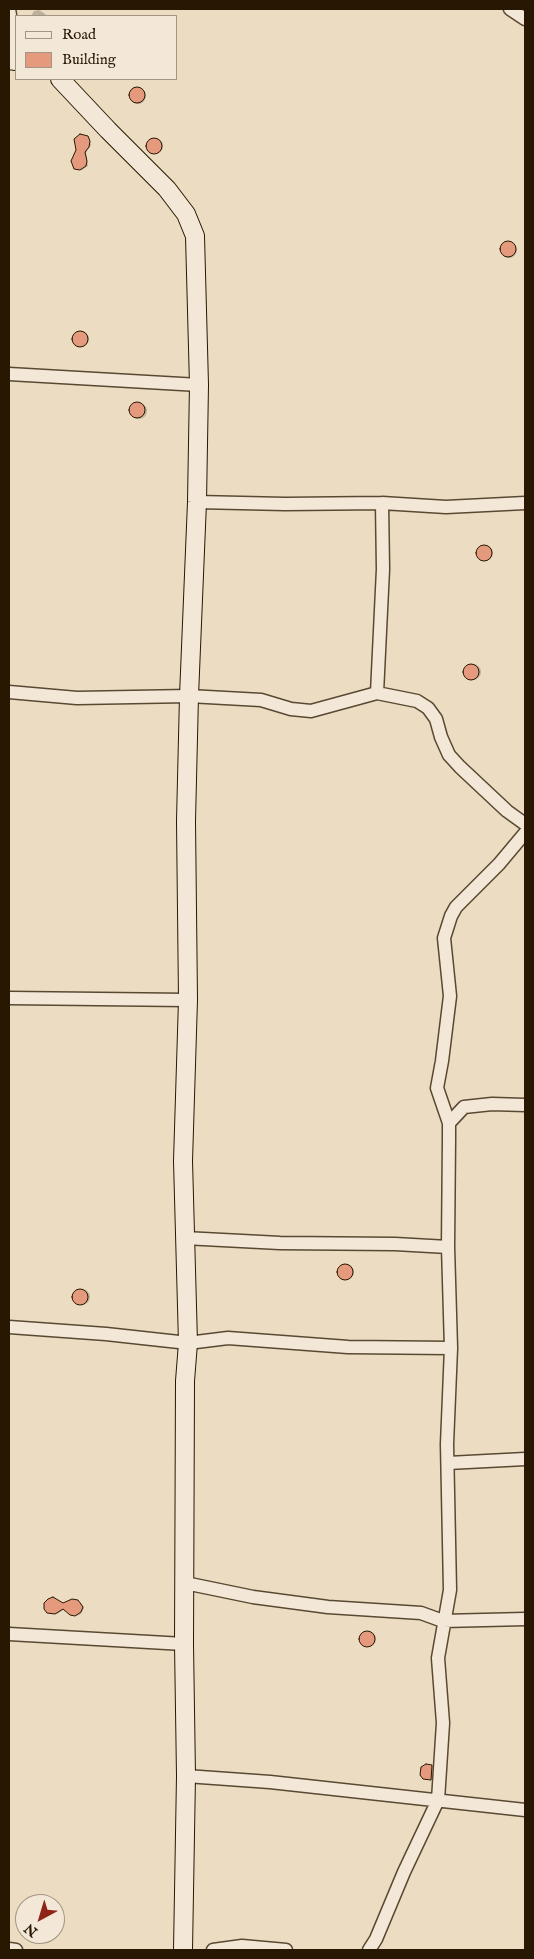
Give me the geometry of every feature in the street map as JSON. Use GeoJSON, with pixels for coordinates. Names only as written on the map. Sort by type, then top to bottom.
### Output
{"type":"FeatureCollection","features":[{"type":"Feature","properties":{"kind":"street"},"geometry":{"type":"LineString","coordinates":[[9,9],[15,46]]}},
{"type":"Feature","properties":{"kind":"street"},"geometry":{"type":"LineString","coordinates":[[510,9],[525,19]]}},
{"type":"Feature","properties":{"kind":"street"},"geometry":{"type":"LineString","coordinates":[[61,80],[167,189],[186,214],[195,236],[199,384],[197,502],[186,821],[188,1000],[183,1161],[188,1343],[185,1381],[184,1644],[186,1776],[183,1950]]}},
{"type":"Feature","properties":{"kind":"street"},"geometry":{"type":"LineString","coordinates":[[9,374],[199,384]]}},
{"type":"Feature","properties":{"kind":"street"},"geometry":{"type":"LineString","coordinates":[[197,502],[285,504],[382,503],[446,507],[525,503]]}},
{"type":"Feature","properties":{"kind":"street"},"geometry":{"type":"LineString","coordinates":[[377,692],[383,569],[382,503]]}},
{"type":"Feature","properties":{"kind":"street"},"geometry":{"type":"LineString","coordinates":[[9,692],[77,698],[189,696],[261,700],[291,709],[311,711],[377,692],[417,701],[428,708],[436,719],[449,755],[507,811],[525,824]]}},
{"type":"Feature","properties":{"kind":"street"},"geometry":{"type":"LineString","coordinates":[[369,1950],[376,1939],[404,1872],[438,1800],[443,1723],[438,1658],[443,1621],[450,1590],[448,1463],[451,1348],[448,1247],[448,1123],[437,1088],[450,996],[444,938],[456,907],[499,864],[525,833]]}},
{"type":"Feature","properties":{"kind":"street"},"geometry":{"type":"LineString","coordinates":[[9,998],[188,1000]]}},
{"type":"Feature","properties":{"kind":"street"},"geometry":{"type":"LineString","coordinates":[[448,1123],[464,1107],[492,1104],[525,1105]]}},
{"type":"Feature","properties":{"kind":"street"},"geometry":{"type":"LineString","coordinates":[[184,1238],[280,1243],[395,1244],[448,1247]]}},
{"type":"Feature","properties":{"kind":"street"},"geometry":{"type":"LineString","coordinates":[[9,1327],[106,1334],[188,1343],[228,1338],[348,1347],[451,1348]]}},
{"type":"Feature","properties":{"kind":"street"},"geometry":{"type":"LineString","coordinates":[[448,1463],[525,1459]]}},
{"type":"Feature","properties":{"kind":"street"},"geometry":{"type":"LineString","coordinates":[[185,1583],[253,1597],[328,1607],[422,1613],[443,1621],[525,1619]]}},
{"type":"Feature","properties":{"kind":"street"},"geometry":{"type":"LineString","coordinates":[[9,1634],[184,1644]]}},
{"type":"Feature","properties":{"kind":"street"},"geometry":{"type":"LineString","coordinates":[[186,1776],[270,1782],[525,1810]]}},
{"type":"Feature","properties":{"kind":"street"},"geometry":{"type":"LineString","coordinates":[[214,1950],[242,1946],[286,1950]]}},
{"type":"Feature","properties":{"kind":"street"},"geometry":{"type":"LineString","coordinates":[[9,1948],[16,1950]]}},
{"type":"Feature","properties":{"kind":"building"},"geometry":{"type":"Polygon","coordinates":[[[134,87],[140,87],[145,92],[143,101],[134,103],[129,98],[129,92],[134,87]]]}},
{"type":"Feature","properties":{"kind":"building"},"geometry":{"type":"Polygon","coordinates":[[[80,134],[88,136],[90,141],[89,147],[85,152],[86,166],[80,170],[74,169],[71,161],[76,150],[74,139],[80,134]]]}},
{"type":"Feature","properties":{"kind":"building"},"geometry":{"type":"Polygon","coordinates":[[[151,138],[157,138],[162,143],[160,152],[151,154],[146,149],[146,143],[151,138]]]}},
{"type":"Feature","properties":{"kind":"building"},"geometry":{"type":"Polygon","coordinates":[[[505,241],[511,241],[516,246],[514,255],[505,257],[500,252],[500,246],[505,241]]]}},
{"type":"Feature","properties":{"kind":"building"},"geometry":{"type":"Polygon","coordinates":[[[77,331],[83,331],[88,336],[86,345],[77,347],[72,342],[72,336],[77,331]]]}},
{"type":"Feature","properties":{"kind":"building"},"geometry":{"type":"Polygon","coordinates":[[[134,402],[140,402],[145,407],[143,416],[134,418],[129,413],[129,407],[134,402]]]}},
{"type":"Feature","properties":{"kind":"building"},"geometry":{"type":"Polygon","coordinates":[[[481,545],[487,545],[492,550],[490,559],[481,561],[476,556],[476,550],[481,545]]]}},
{"type":"Feature","properties":{"kind":"building"},"geometry":{"type":"Polygon","coordinates":[[[468,664],[474,664],[479,669],[477,678],[468,680],[463,675],[463,669],[468,664]]]}},
{"type":"Feature","properties":{"kind":"building"},"geometry":{"type":"Polygon","coordinates":[[[342,1264],[348,1264],[353,1269],[351,1278],[342,1280],[337,1275],[337,1269],[342,1264]]]}},
{"type":"Feature","properties":{"kind":"building"},"geometry":{"type":"Polygon","coordinates":[[[77,1289],[83,1289],[88,1294],[86,1303],[77,1305],[72,1300],[72,1294],[77,1289]]]}},
{"type":"Feature","properties":{"kind":"building"},"geometry":{"type":"Polygon","coordinates":[[[53,1597],[63,1603],[72,1599],[78,1600],[83,1607],[81,1612],[75,1616],[70,1615],[63,1609],[55,1614],[47,1613],[44,1609],[44,1603],[53,1597]]]}},
{"type":"Feature","properties":{"kind":"building"},"geometry":{"type":"Polygon","coordinates":[[[364,1631],[370,1631],[375,1636],[373,1645],[364,1647],[359,1642],[359,1636],[364,1631]]]}},
{"type":"Feature","properties":{"kind":"building"},"geometry":{"type":"Polygon","coordinates":[[[426,1764],[432,1765],[431,1780],[423,1779],[420,1775],[421,1767],[426,1764]]]}}]}
